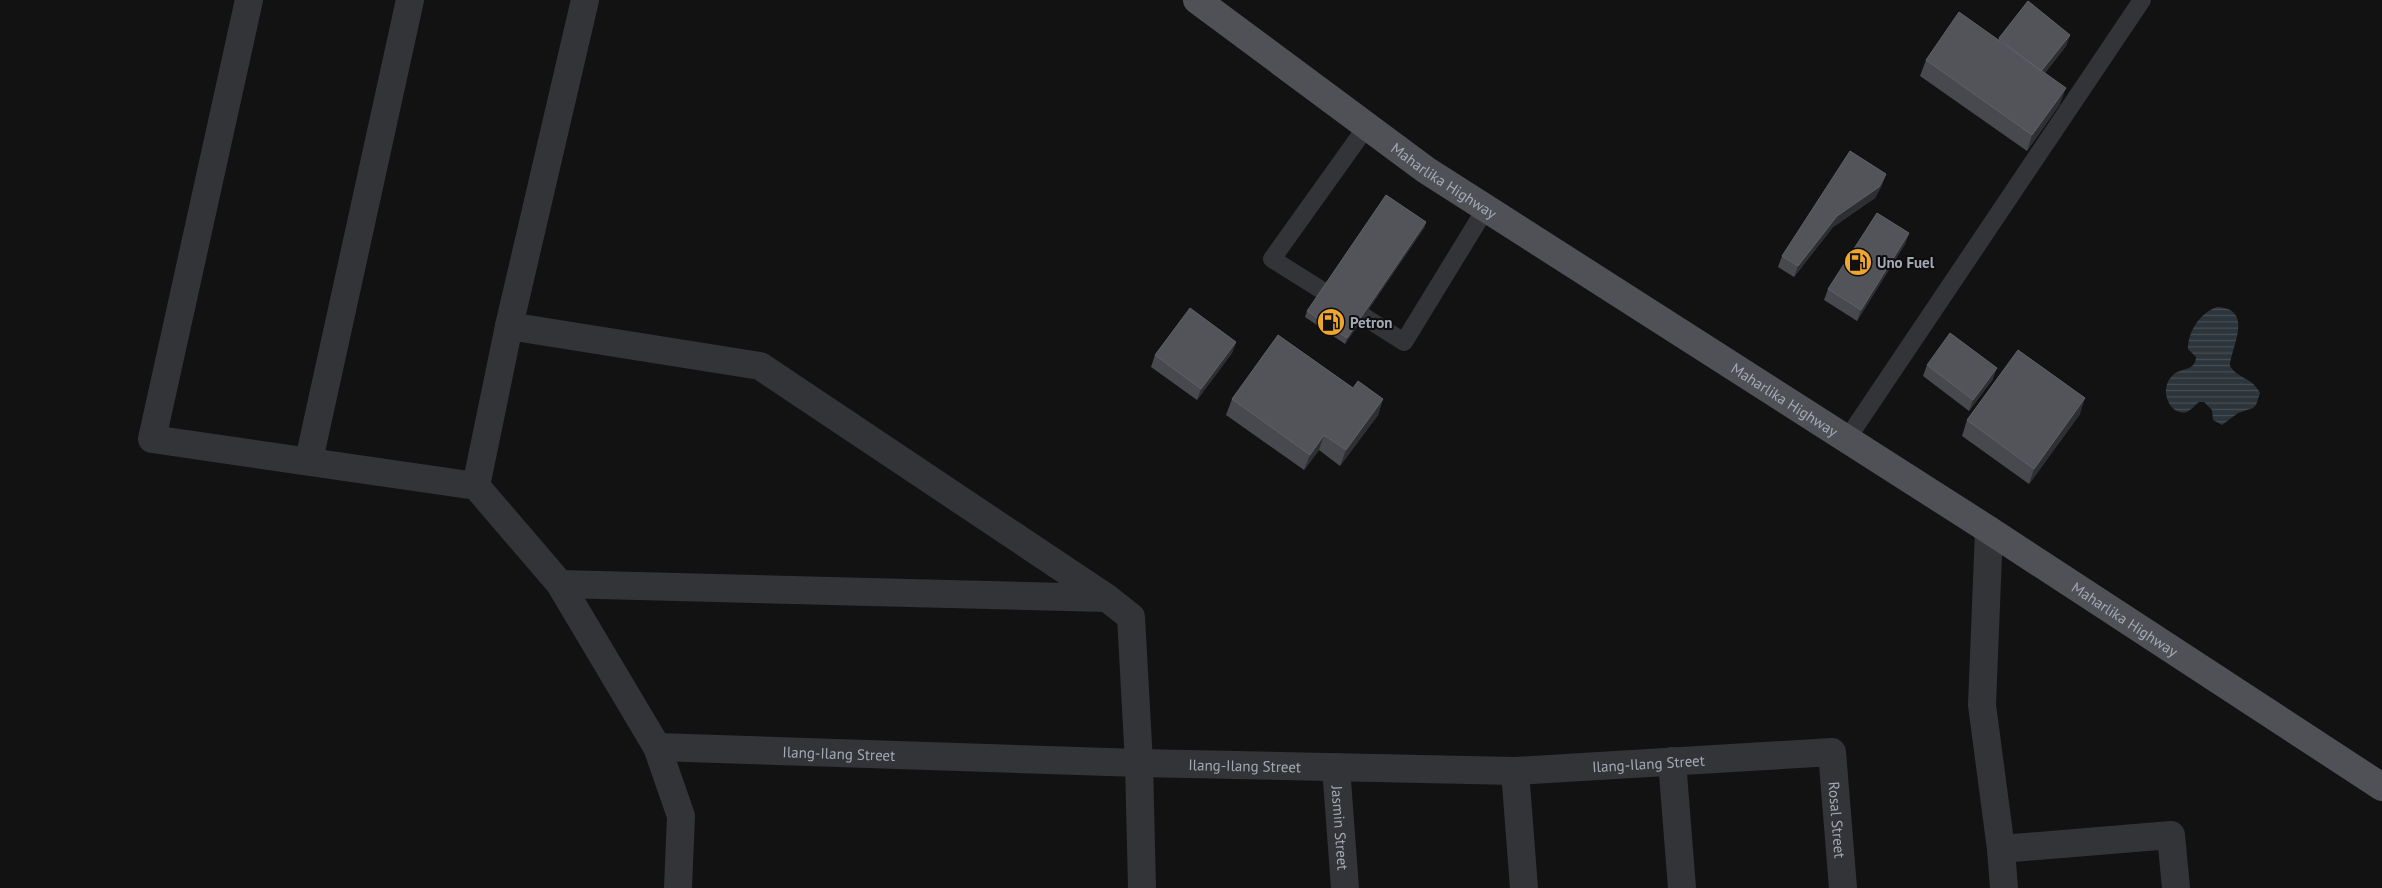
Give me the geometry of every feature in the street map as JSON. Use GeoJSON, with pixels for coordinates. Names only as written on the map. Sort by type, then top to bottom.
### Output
{"type":"FeatureCollection","features":[{"type":"Feature","properties":{"kind":"main road","name":"Maharlika Highway"},"geometry":{"type":"LineString","coordinates":[[1197,0],[1426,170],[1989,530],[2382,787]]}},
{"type":"Feature","properties":{"kind":"street"},"geometry":{"type":"LineString","coordinates":[[249,0],[152,440],[309,460],[476,486],[560,584],[657,747],[681,816],[678,888]]}},
{"type":"Feature","properties":{"kind":"street"},"geometry":{"type":"LineString","coordinates":[[309,460],[410,0]]}},
{"type":"Feature","properties":{"kind":"street"},"geometry":{"type":"LineString","coordinates":[[476,486],[509,326],[585,0]]}},
{"type":"Feature","properties":{"kind":"street"},"geometry":{"type":"LineString","coordinates":[[509,326],[760,366],[1107,598],[1131,617],[1139,763],[1142,888]]}},
{"type":"Feature","properties":{"kind":"street"},"geometry":{"type":"LineString","coordinates":[[1989,530],[1982,705],[2001,850],[2004,888]]}},
{"type":"Feature","properties":{"kind":"street"},"geometry":{"type":"LineString","coordinates":[[560,584],[1107,598]]}},
{"type":"Feature","properties":{"kind":"street","name":"Ilang-Ilang Street"},"geometry":{"type":"LineString","coordinates":[[657,747],[1139,763],[1515,771],[1832,752]]}},
{"type":"Feature","properties":{"kind":"street","name":"Rosal Street"},"geometry":{"type":"LineString","coordinates":[[1832,752],[1843,888]]}},
{"type":"Feature","properties":{"kind":"street"},"geometry":{"type":"LineString","coordinates":[[1672,761],[1682,888]]}},
{"type":"Feature","properties":{"kind":"street","name":"Jasmin Street"},"geometry":{"type":"LineString","coordinates":[[1336,767],[1345,888]]}},
{"type":"Feature","properties":{"kind":"street"},"geometry":{"type":"LineString","coordinates":[[1515,771],[1524,888]]}},
{"type":"Feature","properties":{"kind":"street"},"geometry":{"type":"LineString","coordinates":[[2001,850],[2171,835],[2176,888]]}},
{"type":"Feature","properties":{"kind":"lane"},"geometry":{"type":"LineString","coordinates":[[1846,439],[2142,0]]}},
{"type":"Feature","properties":{"kind":"lane"},"geometry":{"type":"LineString","coordinates":[[1323,290],[1272,258],[1367,126]]}},
{"type":"Feature","properties":{"kind":"lane"},"geometry":{"type":"LineString","coordinates":[[1363,316],[1404,342],[1486,208]]}},
{"type":"Feature","properties":{"kind":"shaded area"},"geometry":{"type":"Polygon","coordinates":[[[2217,307],[2229,309],[2235,314],[2238,322],[2230,366],[2253,384],[2260,393],[2253,408],[2238,413],[2222,425],[2213,420],[2212,410],[2204,402],[2199,402],[2187,412],[2181,412],[2171,406],[2166,395],[2168,381],[2173,375],[2190,367],[2195,362],[2196,357],[2188,349],[2193,329],[2200,318],[2217,307]]]}},
{"type":"Feature","properties":{"kind":"building"},"geometry":{"type":"Polygon","coordinates":[[[2028,1],[2070,35],[2041,71],[1999,38],[2028,1]]]}},
{"type":"Feature","properties":{"kind":"building"},"geometry":{"type":"Polygon","coordinates":[[[1959,12],[2066,88],[2032,135],[1926,60],[1959,12]]]}},
{"type":"Feature","properties":{"kind":"building"},"geometry":{"type":"Polygon","coordinates":[[[1850,151],[1886,174],[1879,187],[1837,216],[1798,266],[1782,256],[1850,151]]]}},
{"type":"Feature","properties":{"kind":"building"},"geometry":{"type":"Polygon","coordinates":[[[1386,195],[1426,222],[1347,338],[1307,311],[1386,195]]]}},
{"type":"Feature","properties":{"kind":"building"},"geometry":{"type":"Polygon","coordinates":[[[1877,213],[1909,233],[1861,310],[1828,289],[1877,213]]]}},
{"type":"Feature","properties":{"kind":"building"},"geometry":{"type":"Polygon","coordinates":[[[1190,308],[1236,342],[1201,389],[1155,355],[1190,308]]]}},
{"type":"Feature","properties":{"kind":"building"},"geometry":{"type":"Polygon","coordinates":[[[1950,333],[1997,368],[1973,400],[1927,365],[1950,333]]]}},
{"type":"Feature","properties":{"kind":"building"},"geometry":{"type":"Polygon","coordinates":[[[1278,335],[1353,388],[1358,381],[1383,399],[1346,450],[1324,435],[1310,455],[1232,399],[1278,335]]]}},
{"type":"Feature","properties":{"kind":"building"},"geometry":{"type":"Polygon","coordinates":[[[2018,350],[2085,398],[2034,469],[1967,420],[2018,350]]]}},
{"type":"Feature","properties":{"kind":"place","name":"Uno Fuel"},"geometry":{"type":"Point","coordinates":[1858,262]}},
{"type":"Feature","properties":{"kind":"place","name":"Petron"},"geometry":{"type":"Point","coordinates":[1331,322]}}]}
